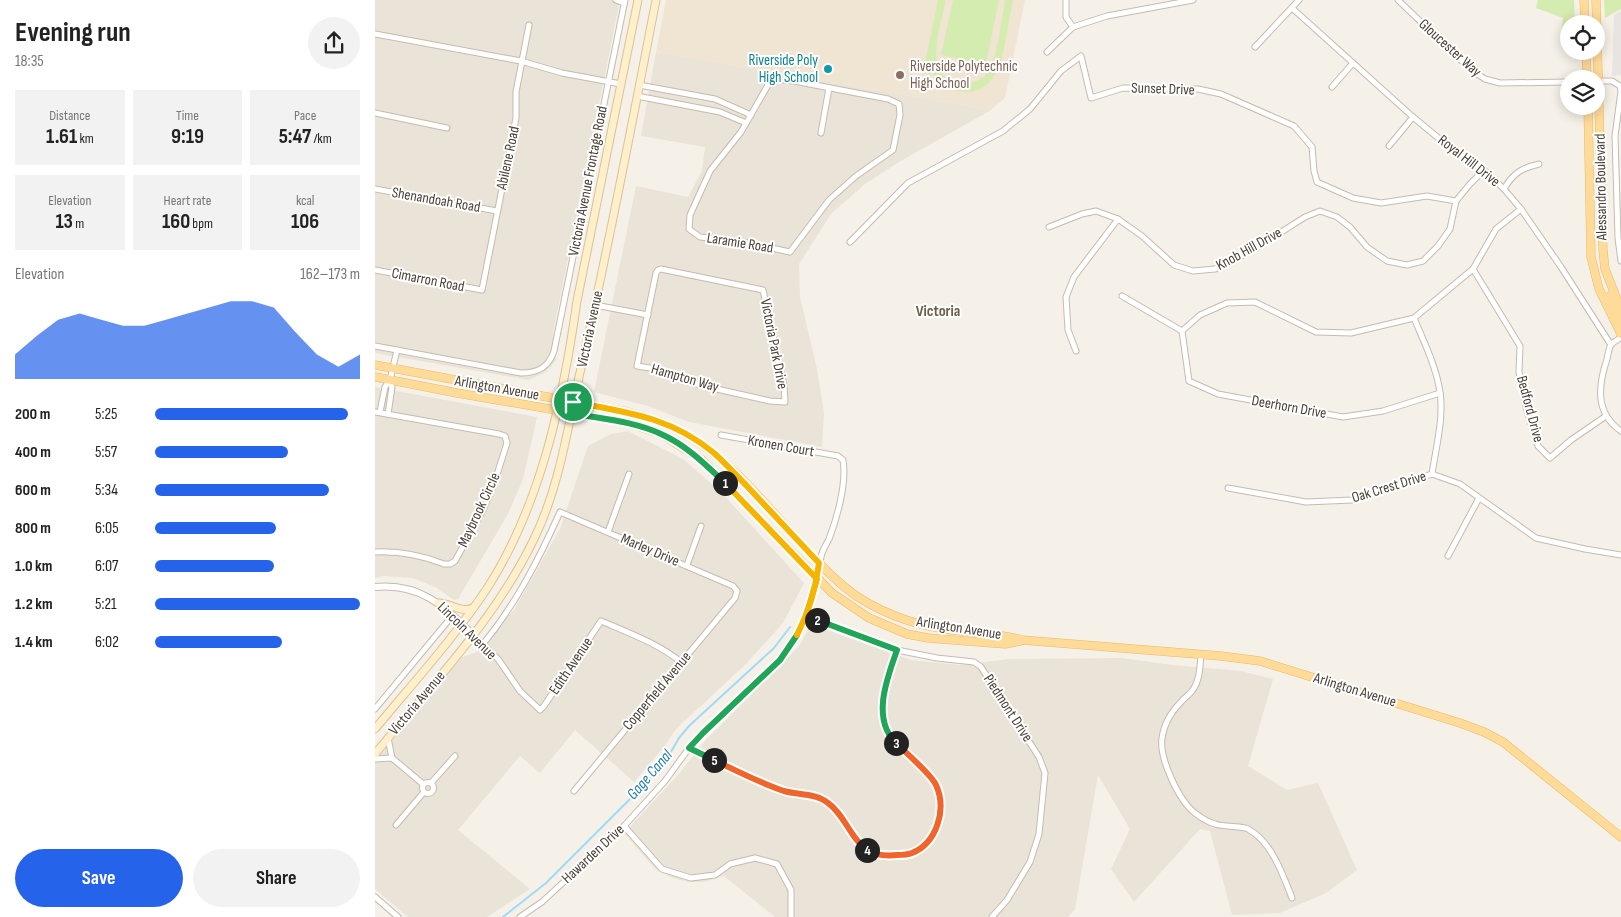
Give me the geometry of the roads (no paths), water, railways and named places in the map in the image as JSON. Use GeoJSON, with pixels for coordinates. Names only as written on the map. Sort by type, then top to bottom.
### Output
{"type":"FeatureCollection","features":[{"type":"Feature","properties":{"kind":"main road","name":"Victoria Avenue"},"geometry":{"type":"LineString","coordinates":[[375,729],[473,608],[503,561],[527,512],[542,468],[557,410],[638,0]]}},
{"type":"Feature","properties":{"kind":"main road","name":"Victoria Avenue"},"geometry":{"type":"LineString","coordinates":[[375,754],[473,635],[508,586],[535,536],[555,480],[571,413],[595,305],[656,0]]}},
{"type":"Feature","properties":{"kind":"main road"},"geometry":{"type":"LineString","coordinates":[[1584,0],[1585,15]]}},
{"type":"Feature","properties":{"kind":"main road","name":"Alessandro Boulevard"},"geometry":{"type":"LineString","coordinates":[[1597,0],[1598,70]]}},
{"type":"Feature","properties":{"kind":"main road","name":"Alessandro Boulevard"},"geometry":{"type":"LineString","coordinates":[[1588,115],[1591,257],[1599,289],[1621,336]]}},
{"type":"Feature","properties":{"kind":"main road","name":"Alessandro Boulevard"},"geometry":{"type":"LineString","coordinates":[[1599,115],[1603,250],[1608,276],[1621,310]]}},
{"type":"Feature","properties":{"kind":"main road"},"geometry":{"type":"LineString","coordinates":[[1608,276],[1607,287],[1621,322]]}},
{"type":"Feature","properties":{"kind":"main road","name":"Arlington Avenue"},"geometry":{"type":"LineString","coordinates":[[375,366],[641,415],[676,428],[715,454],[840,584],[856,596],[889,614],[936,627],[1004,635],[1022,640],[1241,658],[1278,666],[1443,717],[1484,732],[1503,742],[1521,755],[1621,838]]}},
{"type":"Feature","properties":{"kind":"main road","name":"Arlington Avenue"},"geometry":{"type":"LineString","coordinates":[[375,377],[557,410],[637,426],[661,434],[683,446],[702,460],[831,593],[869,618],[907,634],[946,640],[1005,644],[1022,640]]}},
{"type":"Feature","properties":{"kind":"main road"},"geometry":{"type":"LineString","coordinates":[[439,603],[447,603],[463,610],[473,608]]}},
{"type":"Feature","properties":{"kind":"street"},"geometry":{"type":"LineString","coordinates":[[616,0],[625,1]]}},
{"type":"Feature","properties":{"kind":"street"},"geometry":{"type":"LineString","coordinates":[[1066,0],[1066,17],[1073,27]]}},
{"type":"Feature","properties":{"kind":"street"},"geometry":{"type":"LineString","coordinates":[[1047,52],[1073,27],[1107,16],[1193,0]]}},
{"type":"Feature","properties":{"kind":"street"},"geometry":{"type":"LineString","coordinates":[[1255,48],[1299,0]]}},
{"type":"Feature","properties":{"kind":"street","name":"Gloucester Way"},"geometry":{"type":"LineString","coordinates":[[1398,0],[1471,70],[1485,79],[1499,83],[1560,82]]}},
{"type":"Feature","properties":{"kind":"street","name":"Victoria Avenue Frontage Road"},"geometry":{"type":"LineString","coordinates":[[397,350],[521,374],[533,373],[544,368],[549,362],[554,350],[625,1]]}},
{"type":"Feature","properties":{"kind":"street","name":"Royal Hill Drive"},"geometry":{"type":"LineString","coordinates":[[1292,8],[1413,117],[1454,151],[1484,170],[1504,189],[1521,209],[1611,344]]}},
{"type":"Feature","properties":{"kind":"street","name":"Abilene Road"},"geometry":{"type":"LineString","coordinates":[[482,290],[516,118],[516,92],[529,25]]}},
{"type":"Feature","properties":{"kind":"street"},"geometry":{"type":"LineString","coordinates":[[375,34],[521,61],[562,73],[621,84]]}},
{"type":"Feature","properties":{"kind":"street","name":"Sunset Drive"},"geometry":{"type":"LineString","coordinates":[[850,242],[908,183],[1003,131],[1030,109],[1061,71],[1081,56],[1091,98],[1123,88],[1198,89],[1221,94],[1294,126],[1313,147],[1314,171],[1317,182],[1333,190],[1353,198],[1381,203],[1427,196],[1456,201]]}},
{"type":"Feature","properties":{"kind":"street"},"geometry":{"type":"LineString","coordinates":[[1332,87],[1353,63]]}},
{"type":"Feature","properties":{"kind":"street","name":"Laramie Road"},"geometry":{"type":"LineString","coordinates":[[773,79],[794,81],[889,99],[899,104],[901,116],[893,150],[856,176],[829,200],[790,252],[743,242],[700,237],[689,229],[690,215],[710,171],[751,115],[773,79]]}},
{"type":"Feature","properties":{"kind":"street"},"geometry":{"type":"LineString","coordinates":[[1605,80],[1617,82],[1621,91],[1615,136],[1618,238],[1621,261]]}},
{"type":"Feature","properties":{"kind":"street"},"geometry":{"type":"LineString","coordinates":[[639,85],[715,99],[751,115]]}},
{"type":"Feature","properties":{"kind":"street"},"geometry":{"type":"LineString","coordinates":[[821,133],[829,88]]}},
{"type":"Feature","properties":{"kind":"street"},"geometry":{"type":"LineString","coordinates":[[637,96],[720,112],[746,123]]}},
{"type":"Feature","properties":{"kind":"street"},"geometry":{"type":"LineString","coordinates":[[375,113],[447,128]]}},
{"type":"Feature","properties":{"kind":"street"},"geometry":{"type":"LineString","coordinates":[[1389,146],[1413,117]]}},
{"type":"Feature","properties":{"kind":"street"},"geometry":{"type":"LineString","coordinates":[[1504,189],[1516,172],[1525,167],[1539,164]]}},
{"type":"Feature","properties":{"kind":"street"},"geometry":{"type":"LineString","coordinates":[[1456,201],[1469,184],[1484,170]]}},
{"type":"Feature","properties":{"kind":"street","name":"Shenandoah Road"},"geometry":{"type":"LineString","coordinates":[[375,189],[497,211]]}},
{"type":"Feature","properties":{"kind":"street","name":"Knob Hill Drive"},"geometry":{"type":"LineString","coordinates":[[1119,219],[1143,236],[1174,265],[1193,272],[1215,269],[1253,250],[1305,217],[1320,211],[1337,217],[1351,227],[1367,247],[1387,261],[1407,265],[1423,262],[1438,246],[1450,229],[1456,201]]}},
{"type":"Feature","properties":{"kind":"street"},"geometry":{"type":"LineString","coordinates":[[1122,296],[1182,331],[1201,315],[1227,303],[1255,302],[1316,332],[1351,333],[1414,318],[1473,269],[1496,229],[1521,209]]}},
{"type":"Feature","properties":{"kind":"street"},"geometry":{"type":"LineString","coordinates":[[1049,227],[1082,214],[1096,211],[1119,219],[1074,277],[1066,297],[1068,330],[1076,351]]}},
{"type":"Feature","properties":{"kind":"street","name":"Victoria Park Drive"},"geometry":{"type":"LineString","coordinates":[[647,315],[656,273],[661,269],[761,289],[784,386],[785,402]]}},
{"type":"Feature","properties":{"kind":"street","name":"Bedford Drive"},"geometry":{"type":"LineString","coordinates":[[1473,269],[1519,346],[1519,372],[1526,407],[1538,446],[1550,458],[1571,440],[1607,416]]}},
{"type":"Feature","properties":{"kind":"street","name":"Cimarron Road"},"geometry":{"type":"LineString","coordinates":[[375,270],[482,290]]}},
{"type":"Feature","properties":{"kind":"street"},"geometry":{"type":"LineString","coordinates":[[595,305],[647,315]]}},
{"type":"Feature","properties":{"kind":"street","name":"Hampton Way"},"geometry":{"type":"LineString","coordinates":[[647,315],[637,366],[650,368],[699,385],[785,402]]}},
{"type":"Feature","properties":{"kind":"street"},"geometry":{"type":"LineString","coordinates":[[1414,318],[1432,360],[1440,393],[1441,419],[1432,474]]}},
{"type":"Feature","properties":{"kind":"street","name":"Deerhorn Drive"},"geometry":{"type":"LineString","coordinates":[[1182,331],[1189,381],[1218,394],[1343,417],[1383,412],[1440,393]]}},
{"type":"Feature","properties":{"kind":"street"},"geometry":{"type":"LineString","coordinates":[[1621,336],[1611,344],[1601,379],[1600,391],[1607,416],[1614,426],[1621,431]]}},
{"type":"Feature","properties":{"kind":"street"},"geometry":{"type":"LineString","coordinates":[[375,346],[397,350],[390,380],[385,386],[378,412],[388,414],[393,387],[390,380]]}},
{"type":"Feature","properties":{"kind":"street","name":"Maybrook Circle"},"geometry":{"type":"LineString","coordinates":[[375,552],[410,553],[444,564],[450,564],[455,561],[483,510],[494,484],[507,442],[505,436],[499,434],[388,414]]}},
{"type":"Feature","properties":{"kind":"street","name":"Kronen Court"},"geometry":{"type":"LineString","coordinates":[[721,435],[842,458]]}},
{"type":"Feature","properties":{"kind":"street","name":"Hawarden Drive"},"geometry":{"type":"LineString","coordinates":[[520,917],[542,902],[624,826],[665,781],[689,748],[791,647],[806,616],[817,579],[819,563],[838,511],[844,463],[842,458]]}},
{"type":"Feature","properties":{"kind":"street"},"geometry":{"type":"LineString","coordinates":[[608,532],[629,474]]}},
{"type":"Feature","properties":{"kind":"street","name":"Oak Crest Drive"},"geometry":{"type":"LineString","coordinates":[[1228,488],[1306,502],[1352,500],[1432,474],[1460,484],[1536,538],[1621,555]]}},
{"type":"Feature","properties":{"kind":"street"},"geometry":{"type":"LineString","coordinates":[[1449,556],[1479,498]]}},
{"type":"Feature","properties":{"kind":"street","name":"Marley Drive"},"geometry":{"type":"LineString","coordinates":[[483,644],[505,615],[527,580],[543,552],[560,512],[687,565],[733,586],[737,592]]}},
{"type":"Feature","properties":{"kind":"street"},"geometry":{"type":"LineString","coordinates":[[687,565],[701,526]]}},
{"type":"Feature","properties":{"kind":"street","name":"Lincoln Avenue"},"geometry":{"type":"LineString","coordinates":[[375,587],[395,586],[414,590],[439,603],[498,659],[520,691],[540,710]]}},
{"type":"Feature","properties":{"kind":"street","name":"Copperfield Avenue"},"geometry":{"type":"LineString","coordinates":[[574,791],[735,598],[737,592]]}},
{"type":"Feature","properties":{"kind":"street"},"geometry":{"type":"LineString","coordinates":[[375,709],[453,615]]}},
{"type":"Feature","properties":{"kind":"street","name":"Piedmont Drive"},"geometry":{"type":"LineString","coordinates":[[806,616],[897,650],[937,658],[974,662],[981,667],[1039,757],[1045,774],[1039,834],[1030,862],[1007,900],[992,917]]}},
{"type":"Feature","properties":{"kind":"street","name":"Edith Avenue"},"geometry":{"type":"LineString","coordinates":[[540,710],[601,621],[665,649],[681,662]]}},
{"type":"Feature","properties":{"kind":"street"},"geometry":{"type":"LineString","coordinates":[[689,748],[759,781],[786,791],[808,795],[828,802],[859,844],[870,852],[889,856],[910,854],[921,848],[933,836],[942,805],[936,784],[891,738],[883,715],[883,695],[897,650]]}},
{"type":"Feature","properties":{"kind":"street"},"geometry":{"type":"LineString","coordinates":[[1201,654],[1196,683],[1192,692],[1174,709],[1165,724],[1161,740],[1169,774],[1187,804],[1195,813],[1213,824],[1231,828],[1247,828],[1256,835],[1275,857],[1292,898]]}},
{"type":"Feature","properties":{"kind":"street"},"geometry":{"type":"LineString","coordinates":[[388,738],[392,758],[423,784]]}},
{"type":"Feature","properties":{"kind":"street"},"geometry":{"type":"LineString","coordinates":[[423,784],[431,783],[455,756]]}},
{"type":"Feature","properties":{"kind":"street"},"geometry":{"type":"LineString","coordinates":[[375,759],[392,758]]}},
{"type":"Feature","properties":{"kind":"street"},"geometry":{"type":"LineString","coordinates":[[423,784],[422,789],[429,794],[433,791],[434,787],[431,783]]}},
{"type":"Feature","properties":{"kind":"street"},"geometry":{"type":"LineString","coordinates":[[396,825],[425,792]]}},
{"type":"Feature","properties":{"kind":"street"},"geometry":{"type":"LineString","coordinates":[[624,826],[662,869],[691,878],[715,875],[730,864],[755,858],[777,864],[791,890],[791,917]]}},
{"type":"Feature","properties":{"kind":"street"},"geometry":{"type":"LineString","coordinates":[[375,897],[398,917]]}},
{"type":"Feature","properties":{"kind":"waterway","name":"Gage Canal"},"geometry":{"type":"LineString","coordinates":[[503,917],[546,883],[637,792],[664,764],[679,738],[689,726],[774,648],[790,627]]}},
{"type":"Feature","properties":{"kind":"place","name":"Riverside Poly High School"},"geometry":{"type":"Point","coordinates":[828,69]}},
{"type":"Feature","properties":{"kind":"place","name":"Riverside Polytechnic High School"},"geometry":{"type":"Point","coordinates":[900,75]}},
{"type":"Feature","properties":{"kind":"district","name":"Victoria"},"geometry":{"type":"Point","coordinates":[938,311]}}]}
